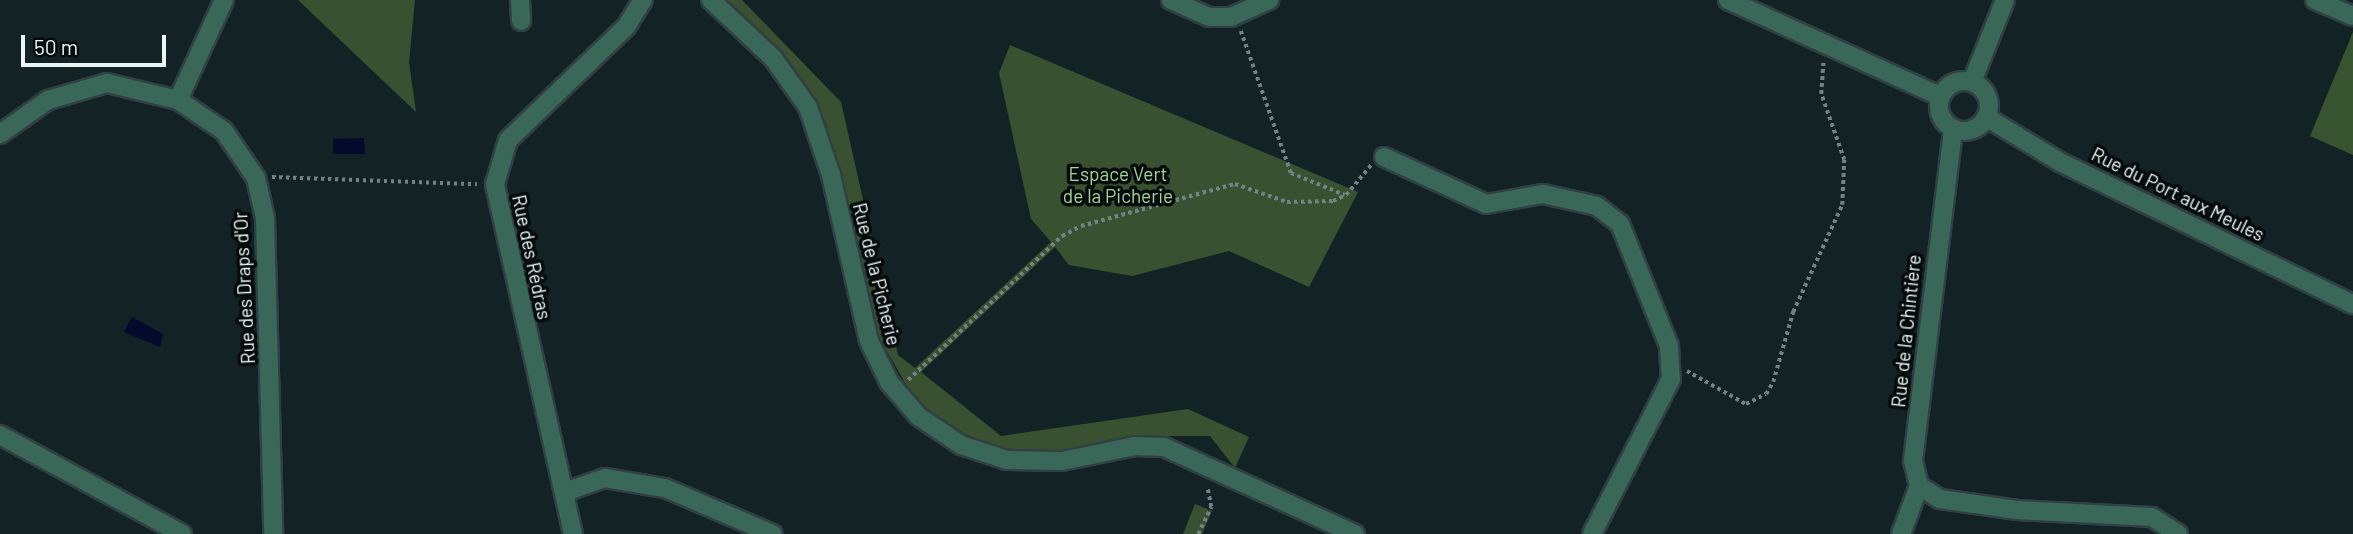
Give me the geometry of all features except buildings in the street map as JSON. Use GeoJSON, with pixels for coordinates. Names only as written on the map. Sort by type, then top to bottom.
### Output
{"type":"FeatureCollection","features":[{"type":"Feature","properties":{"kind":"street"},"geometry":{"type":"LineString","coordinates":[[178,100],[224,0]]}},
{"type":"Feature","properties":{"kind":"street"},"geometry":{"type":"LineString","coordinates":[[520,0],[521,21]]}},
{"type":"Feature","properties":{"kind":"street","name":"Rue des Rédras"},"geometry":{"type":"LineString","coordinates":[[573,534],[495,184],[508,140],[626,27],[643,0]]}},
{"type":"Feature","properties":{"kind":"street","name":"Rue de la Picherie"},"geometry":{"type":"LineString","coordinates":[[711,0],[786,74],[818,126],[869,341],[896,391],[940,434],[1007,460],[1062,461],[1148,444],[1203,464],[1355,534]]}},
{"type":"Feature","properties":{"kind":"street"},"geometry":{"type":"LineString","coordinates":[[1171,0],[1209,17],[1236,16],[1269,0]]}},
{"type":"Feature","properties":{"kind":"street"},"geometry":{"type":"LineString","coordinates":[[1728,0],[1829,49],[1940,96]]}},
{"type":"Feature","properties":{"kind":"street"},"geometry":{"type":"LineString","coordinates":[[1972,82],[2005,0]]}},
{"type":"Feature","properties":{"kind":"street"},"geometry":{"type":"LineString","coordinates":[[2315,0],[2353,16]]}},
{"type":"Feature","properties":{"kind":"street"},"geometry":{"type":"LineString","coordinates":[[1957,82],[1972,82],[1985,93],[1986,117],[1976,128],[1953,129],[1941,119],[1940,96],[1957,82]]}},
{"type":"Feature","properties":{"kind":"street","name":"Rue des Draps d'Or"},"geometry":{"type":"LineString","coordinates":[[0,134],[48,100],[78,88],[107,83],[178,100],[224,131],[256,178],[265,218],[272,534]]}},
{"type":"Feature","properties":{"kind":"street","name":"Rue du Port aux Meules"},"geometry":{"type":"LineString","coordinates":[[1986,117],[2060,162],[2353,304]]}},
{"type":"Feature","properties":{"kind":"street","name":"Rue de la Chintière"},"geometry":{"type":"LineString","coordinates":[[1901,534],[1919,486],[1913,461],[1953,129]]}},
{"type":"Feature","properties":{"kind":"street"},"geometry":{"type":"LineString","coordinates":[[1384,157],[1486,204],[1543,194],[1614,215],[1668,346],[1671,369],[1592,534]]}},
{"type":"Feature","properties":{"kind":"street"},"geometry":{"type":"LineString","coordinates":[[0,435],[182,534]]}},
{"type":"Feature","properties":{"kind":"street"},"geometry":{"type":"LineString","coordinates":[[565,492],[605,478],[665,488],[773,534]]}},
{"type":"Feature","properties":{"kind":"street"},"geometry":{"type":"LineString","coordinates":[[1919,486],[1940,499],[2017,510],[2152,517],[2179,534]]}},
{"type":"Feature","properties":{"kind":"path"},"geometry":{"type":"LineString","coordinates":[[1236,16],[1291,173],[1346,195]]}},
{"type":"Feature","properties":{"kind":"path"},"geometry":{"type":"LineString","coordinates":[[1671,369],[1697,374],[1746,404],[1766,394],[1773,382],[1793,312],[1842,205],[1844,160],[1819,83],[1829,49]]}},
{"type":"Feature","properties":{"kind":"path"},"geometry":{"type":"LineString","coordinates":[[896,391],[1062,236],[1081,226],[1235,184],[1287,202],[1346,195],[1365,168],[1384,157]]}},
{"type":"Feature","properties":{"kind":"path"},"geometry":{"type":"LineString","coordinates":[[256,178],[495,184]]}},
{"type":"Feature","properties":{"kind":"path"},"geometry":{"type":"LineString","coordinates":[[1198,534],[1211,507],[1203,464]]}},
{"type":"Feature","properties":{"kind":"green space"},"geometry":{"type":"Polygon","coordinates":[[[298,0],[415,0],[409,62],[416,112],[298,0]]]}},
{"type":"Feature","properties":{"kind":"green space","name":"Espace Vert de la Picherie"},"geometry":{"type":"Polygon","coordinates":[[[727,0],[742,0],[841,102],[898,355],[915,368],[1051,242],[1031,219],[999,73],[1010,45],[1358,192],[1309,287],[1229,251],[1132,276],[1069,265],[1055,247],[921,372],[1001,436],[1188,409],[1249,437],[1235,468],[1210,436],[1149,436],[1064,453],[1001,448],[955,430],[915,400],[877,334],[826,123],[801,81],[727,0]]]}},
{"type":"Feature","properties":{"kind":"green space"},"geometry":{"type":"Polygon","coordinates":[[[2353,32],[2353,155],[2310,136],[2353,32]]]}},
{"type":"Feature","properties":{"kind":"green space"},"geometry":{"type":"Polygon","coordinates":[[[1195,504],[1212,511],[1202,534],[1183,534],[1195,504]]]}},
{"type":"Feature","properties":{"kind":"water"},"geometry":{"type":"Polygon","coordinates":[[[364,138],[365,154],[333,154],[333,139],[364,138]]]}},
{"type":"Feature","properties":{"kind":"water"},"geometry":{"type":"Polygon","coordinates":[[[132,317],[163,334],[160,347],[124,332],[132,317]]]}}]}
